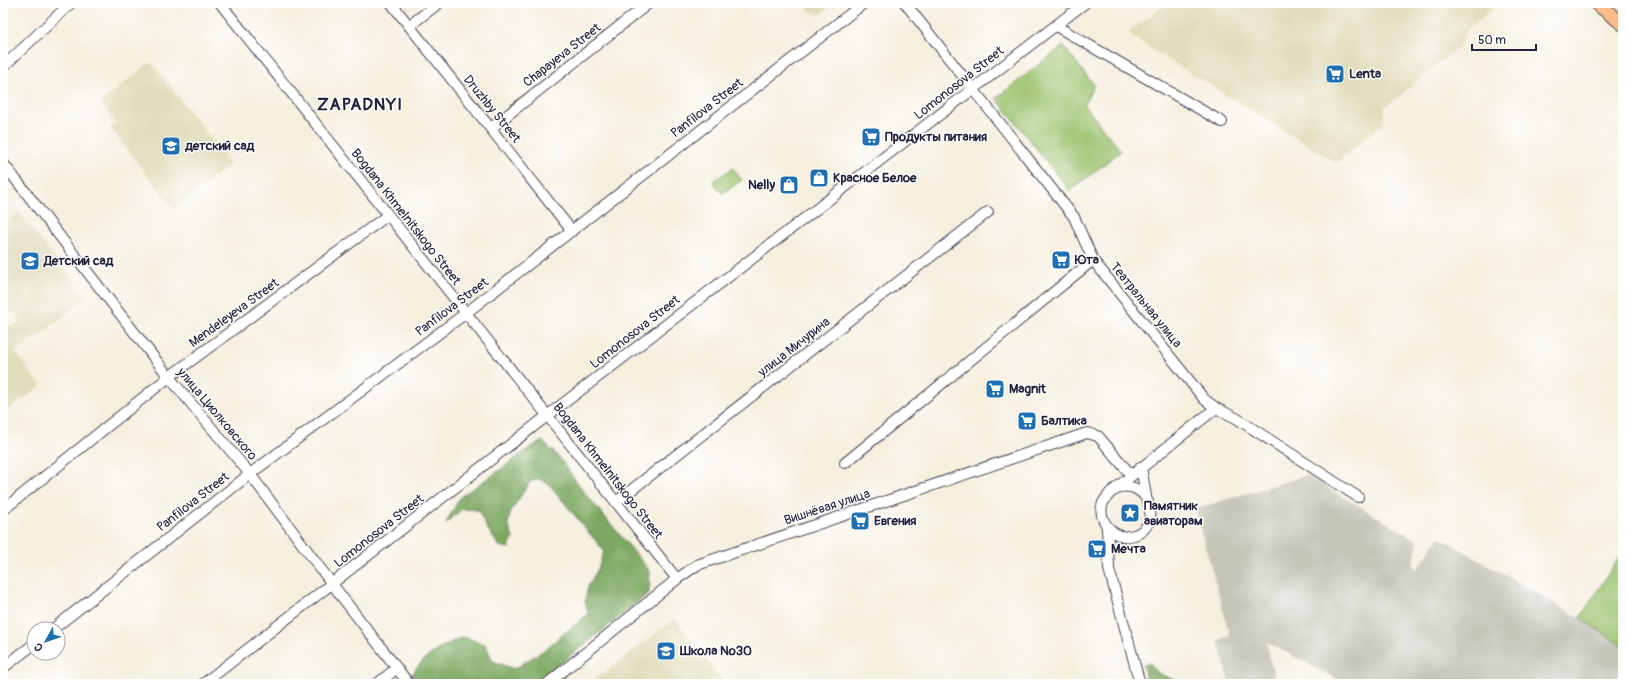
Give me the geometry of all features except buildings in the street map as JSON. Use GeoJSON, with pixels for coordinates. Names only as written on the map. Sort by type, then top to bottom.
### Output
{"type":"FeatureCollection","features":[{"type":"Feature","properties":{"kind":"main road"},"geometry":{"type":"LineString","coordinates":[[1596,3],[1623,24]]}},
{"type":"Feature","properties":{"kind":"street"},"geometry":{"type":"LineString","coordinates":[[3,67],[71,3]]}},
{"type":"Feature","properties":{"kind":"street","name":"Druzhby Street"},"geometry":{"type":"LineString","coordinates":[[391,3],[572,231]]}},
{"type":"Feature","properties":{"kind":"street"},"geometry":{"type":"LineString","coordinates":[[410,26],[439,3]]}},
{"type":"Feature","properties":{"kind":"street","name":"Chapayeva Street"},"geometry":{"type":"LineString","coordinates":[[491,128],[649,3]]}},
{"type":"Feature","properties":{"kind":"street","name":"Panfilova Street"},"geometry":{"type":"LineString","coordinates":[[62,621],[250,474],[466,313],[864,3]]}},
{"type":"Feature","properties":{"kind":"street","name":"Театральная улица"},"geometry":{"type":"LineString","coordinates":[[905,3],[1074,218],[1093,260],[1204,399],[1216,408],[1236,418],[1358,496]]}},
{"type":"Feature","properties":{"kind":"street","name":"Lomonosova Street"},"geometry":{"type":"LineString","coordinates":[[203,684],[547,416],[1086,3]]}},
{"type":"Feature","properties":{"kind":"street","name":"Bogdana Khmelnitskogo Street"},"geometry":{"type":"LineString","coordinates":[[225,5],[388,215],[677,579]]}},
{"type":"Feature","properties":{"kind":"street"},"geometry":{"type":"LineString","coordinates":[[1056,26],[1222,122]]}},
{"type":"Feature","properties":{"kind":"street","name":"улица Циолковского"},"geometry":{"type":"LineString","coordinates":[[3,163],[169,377],[250,474],[409,684]]}},
{"type":"Feature","properties":{"kind":"street","name":"улица Мичурина"},"geometry":{"type":"LineString","coordinates":[[616,502],[988,212]]}},
{"type":"Feature","properties":{"kind":"street","name":"Mendeleyeva Street"},"geometry":{"type":"LineString","coordinates":[[3,510],[169,377],[388,215]]}},
{"type":"Feature","properties":{"kind":"street"},"geometry":{"type":"LineString","coordinates":[[845,463],[1093,260]]}},
{"type":"Feature","properties":{"kind":"street"},"geometry":{"type":"LineString","coordinates":[[1140,684],[1109,568],[1107,528],[1102,516],[1103,503],[1110,493],[1216,408]]}},
{"type":"Feature","properties":{"kind":"street","name":"Вишнёвая улица"},"geometry":{"type":"LineString","coordinates":[[547,684],[697,564],[1087,433],[1098,436],[1132,475]]}},
{"type":"Feature","properties":{"kind":"street"},"geometry":{"type":"LineString","coordinates":[[1107,528],[1118,535],[1131,536],[1142,531],[1150,520],[1151,508],[1146,496],[1141,467]]}},
{"type":"Feature","properties":{"kind":"street"},"geometry":{"type":"LineString","coordinates":[[1110,493],[1122,487],[1135,488],[1146,496]]}},
{"type":"Feature","properties":{"kind":"street"},"geometry":{"type":"LineString","coordinates":[[3,668],[26,650]]}},
{"type":"Feature","properties":{"kind":"street"},"geometry":{"type":"LineString","coordinates":[[377,684],[397,668]]}},
{"type":"Feature","properties":{"kind":"shaded area"},"geometry":{"type":"Polygon","coordinates":[[[804,3],[836,3],[820,15],[810,11],[804,3]]]}},
{"type":"Feature","properties":{"kind":"shaded area"},"geometry":{"type":"Polygon","coordinates":[[[1167,3],[1500,3],[1467,29],[1459,47],[1385,107],[1383,124],[1336,163],[1134,38],[1129,32],[1167,3]]]}},
{"type":"Feature","properties":{"kind":"shaded area","name":"детский сад"},"geometry":{"type":"Polygon","coordinates":[[[151,62],[231,164],[174,209],[110,128],[116,123],[100,102],[151,62]]]}},
{"type":"Feature","properties":{"kind":"shaded area","name":"Детский сад"},"geometry":{"type":"Polygon","coordinates":[[[18,212],[87,297],[38,337],[34,338],[15,352],[41,386],[3,414],[3,225],[18,212]],[[14,311],[4,319],[12,328],[20,321],[14,311]]]}},
{"type":"Feature","properties":{"kind":"shaded area"},"geometry":{"type":"Polygon","coordinates":[[[1307,475],[1418,541],[1413,566],[1417,569],[1439,537],[1580,618],[1623,646],[1623,684],[1347,684],[1266,642],[1276,684],[1230,684],[1218,640],[1230,636],[1195,509],[1307,475]]]}},
{"type":"Feature","properties":{"kind":"shaded area","name":"Школа №30"},"geometry":{"type":"Polygon","coordinates":[[[675,619],[725,684],[589,684],[675,619]]]}},
{"type":"Feature","properties":{"kind":"green space"},"geometry":{"type":"Polygon","coordinates":[[[1063,46],[1094,85],[1084,105],[1121,151],[1070,191],[996,98],[1063,46]]]}},
{"type":"Feature","properties":{"kind":"green space"},"geometry":{"type":"Polygon","coordinates":[[[733,168],[742,180],[722,194],[713,181],[733,168]]]}},
{"type":"Feature","properties":{"kind":"green space"},"geometry":{"type":"Polygon","coordinates":[[[542,441],[557,455],[585,493],[650,571],[649,593],[535,684],[415,684],[411,676],[427,657],[440,648],[463,637],[485,644],[493,661],[514,669],[544,650],[588,614],[585,601],[588,586],[598,569],[604,551],[549,484],[539,479],[530,482],[511,511],[508,524],[513,538],[509,548],[499,546],[487,528],[478,510],[462,509],[446,523],[460,497],[525,451],[542,441]]]}},
{"type":"Feature","properties":{"kind":"green space"},"geometry":{"type":"Polygon","coordinates":[[[1623,551],[1623,646],[1580,618],[1623,551]]]}},
{"type":"Feature","properties":{"kind":"green space"},"geometry":{"type":"Polygon","coordinates":[[[1150,663],[1158,673],[1183,684],[1147,684],[1143,665],[1150,663]]]}},
{"type":"Feature","properties":{"kind":"place","name":"Lenta"},"geometry":{"type":"Point","coordinates":[1335,74]}},
{"type":"Feature","properties":{"kind":"place","name":"Продукты питания"},"geometry":{"type":"Point","coordinates":[871,137]}},
{"type":"Feature","properties":{"kind":"place","name":"детский сад"},"geometry":{"type":"Point","coordinates":[171,146]}},
{"type":"Feature","properties":{"kind":"place","name":"Красное Белое"},"geometry":{"type":"Point","coordinates":[819,178]}},
{"type":"Feature","properties":{"kind":"place","name":"Nelly"},"geometry":{"type":"Point","coordinates":[789,185]}},
{"type":"Feature","properties":{"kind":"place","name":"Юта"},"geometry":{"type":"Point","coordinates":[1061,260]}},
{"type":"Feature","properties":{"kind":"place","name":"Детский сад"},"geometry":{"type":"Point","coordinates":[30,261]}},
{"type":"Feature","properties":{"kind":"place","name":"Magnit"},"geometry":{"type":"Point","coordinates":[995,389]}},
{"type":"Feature","properties":{"kind":"place","name":"Балтика"},"geometry":{"type":"Point","coordinates":[1027,421]}},
{"type":"Feature","properties":{"kind":"place","name":"Памятник авиаторам"},"geometry":{"type":"Point","coordinates":[1130,513]}},
{"type":"Feature","properties":{"kind":"place","name":"Евгения"},"geometry":{"type":"Point","coordinates":[860,521]}},
{"type":"Feature","properties":{"kind":"place","name":"Мечта"},"geometry":{"type":"Point","coordinates":[1097,549]}},
{"type":"Feature","properties":{"kind":"place","name":"Школа №30"},"geometry":{"type":"Point","coordinates":[666,651]}},
{"type":"Feature","properties":{"kind":"district","name":"ZAPADNYI"},"geometry":{"type":"Point","coordinates":[360,104]}}]}
